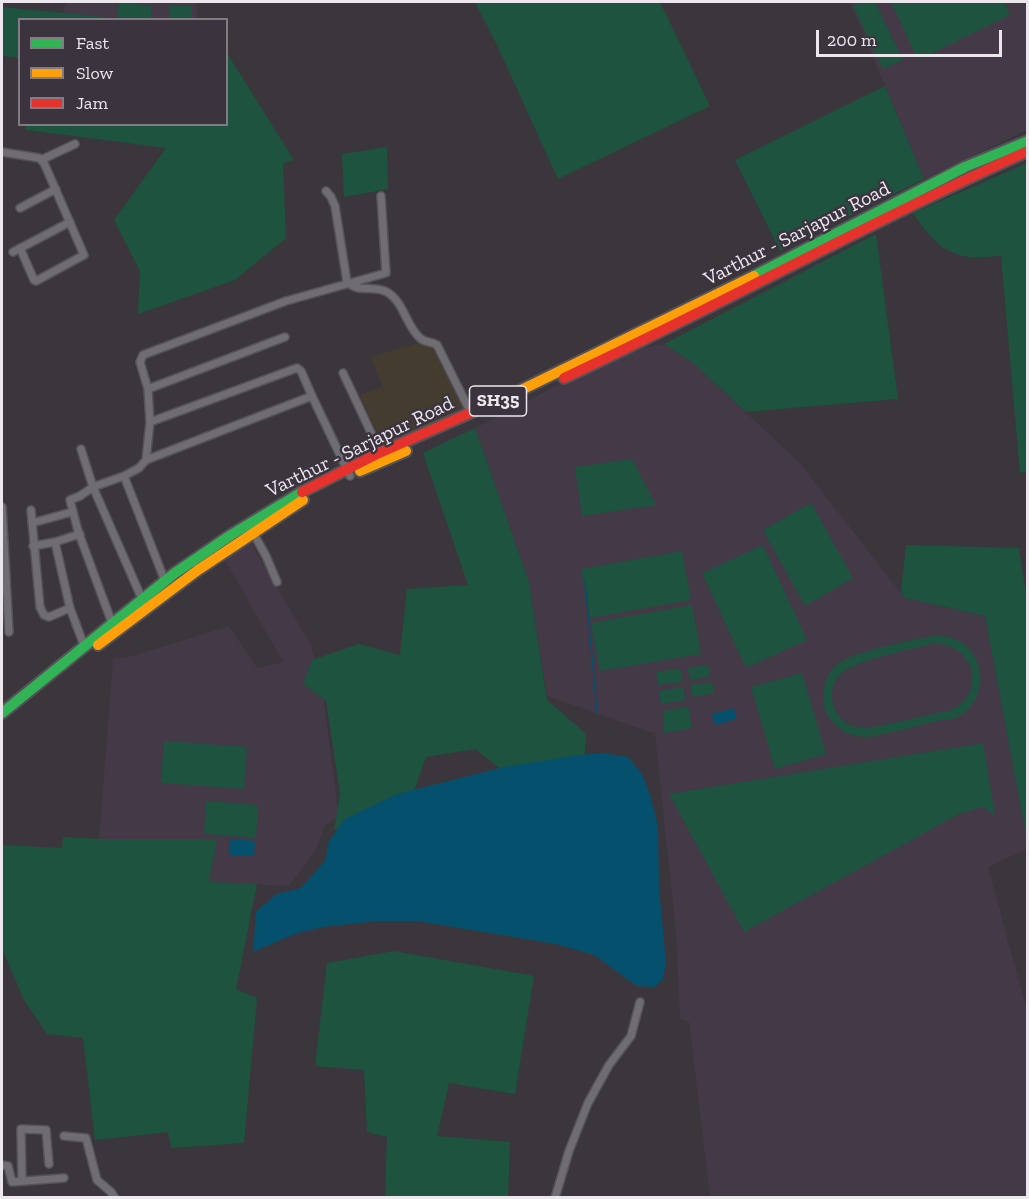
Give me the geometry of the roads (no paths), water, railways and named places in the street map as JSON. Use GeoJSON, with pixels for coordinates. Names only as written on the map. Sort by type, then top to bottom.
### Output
{"type":"FeatureCollection","features":[{"type":"Feature","properties":{"kind":"main road","name":"Varthur - Sarjapur Road"},"geometry":{"type":"LineString","coordinates":[[348,473],[381,454],[642,332],[965,167],[1028,141]]}},
{"type":"Feature","properties":{"kind":"main road","name":"Varthur - Sarjapur Road"},"geometry":{"type":"LineString","coordinates":[[2,718],[169,588],[293,497],[647,339],[969,177],[1028,151]]}},
{"type":"Feature","properties":{"kind":"main road","name":"Varthur - Sarjapur Road"},"geometry":{"type":"LineString","coordinates":[[2,713],[165,581],[250,527]]}},
{"type":"Feature","properties":{"kind":"street"},"geometry":{"type":"LineString","coordinates":[[2,152],[41,160],[75,144]]}},
{"type":"Feature","properties":{"kind":"street"},"geometry":{"type":"LineString","coordinates":[[41,160],[56,189],[84,254],[83,257],[35,281],[16,250],[70,222]]}},
{"type":"Feature","properties":{"kind":"street"},"geometry":{"type":"LineString","coordinates":[[20,208],[56,189]]}},
{"type":"Feature","properties":{"kind":"street"},"geometry":{"type":"LineString","coordinates":[[326,191],[332,197],[335,206],[345,277],[348,284],[357,288],[382,290],[395,298],[418,337],[425,342],[434,342],[437,345],[471,413]]}},
{"type":"Feature","properties":{"kind":"street"},"geometry":{"type":"LineString","coordinates":[[146,460],[150,422],[148,389],[140,362],[143,355],[286,301],[386,273],[381,196]]}},
{"type":"Feature","properties":{"kind":"street"},"geometry":{"type":"LineString","coordinates":[[148,389],[285,337]]}},
{"type":"Feature","properties":{"kind":"street"},"geometry":{"type":"LineString","coordinates":[[150,422],[297,368],[301,371],[348,473]]}},
{"type":"Feature","properties":{"kind":"street"},"geometry":{"type":"LineString","coordinates":[[343,374],[381,454]]}},
{"type":"Feature","properties":{"kind":"street"},"geometry":{"type":"LineString","coordinates":[[112,623],[72,512],[70,500],[93,487],[124,476],[139,468],[146,460],[312,396]]}},
{"type":"Feature","properties":{"kind":"street"},"geometry":{"type":"LineString","coordinates":[[81,449],[93,487],[142,599]]}},
{"type":"Feature","properties":{"kind":"street"},"geometry":{"type":"LineString","coordinates":[[124,476],[165,581]]}},
{"type":"Feature","properties":{"kind":"street"},"geometry":{"type":"LineString","coordinates":[[2,507],[9,632]]}},
{"type":"Feature","properties":{"kind":"street"},"geometry":{"type":"LineString","coordinates":[[31,510],[40,607],[43,614],[49,617],[70,608]]}},
{"type":"Feature","properties":{"kind":"street"},"geometry":{"type":"LineString","coordinates":[[32,523],[72,512]]}},
{"type":"Feature","properties":{"kind":"street"},"geometry":{"type":"LineString","coordinates":[[250,527],[277,582]]}},
{"type":"Feature","properties":{"kind":"street"},"geometry":{"type":"LineString","coordinates":[[33,546],[80,534]]}},
{"type":"Feature","properties":{"kind":"street"},"geometry":{"type":"LineString","coordinates":[[55,542],[70,608],[84,648]]}},
{"type":"Feature","properties":{"kind":"street"},"geometry":{"type":"LineString","coordinates":[[555,1197],[569,1151],[588,1103],[609,1065],[631,1036],[640,1002]]}},
{"type":"Feature","properties":{"kind":"street"},"geometry":{"type":"LineString","coordinates":[[22,1181],[21,1130],[46,1130],[49,1164]]}},
{"type":"Feature","properties":{"kind":"street"},"geometry":{"type":"LineString","coordinates":[[63,1136],[86,1138],[97,1180],[115,1197]]}},
{"type":"Feature","properties":{"kind":"street"},"geometry":{"type":"LineString","coordinates":[[2,1165],[8,1166],[11,1181],[64,1178]]}},
{"type":"Feature","properties":{"kind":"water"},"geometry":{"type":"Polygon","coordinates":[[[734,708],[736,719],[715,725],[712,714],[734,708]]]}},
{"type":"Feature","properties":{"kind":"water"},"geometry":{"type":"Polygon","coordinates":[[[603,753],[628,757],[642,774],[658,825],[659,888],[666,963],[663,979],[654,987],[637,986],[594,955],[556,944],[417,921],[377,921],[323,927],[295,934],[253,952],[256,912],[276,894],[301,888],[325,861],[329,841],[345,819],[397,794],[504,767],[603,753]]]}},
{"type":"Feature","properties":{"kind":"water"},"geometry":{"type":"Polygon","coordinates":[[[230,839],[255,841],[254,856],[229,855],[230,839]]]}},
{"type":"Feature","properties":{"kind":"waterway"},"geometry":{"type":"LineString","coordinates":[[585,580],[597,713]]}}]}
